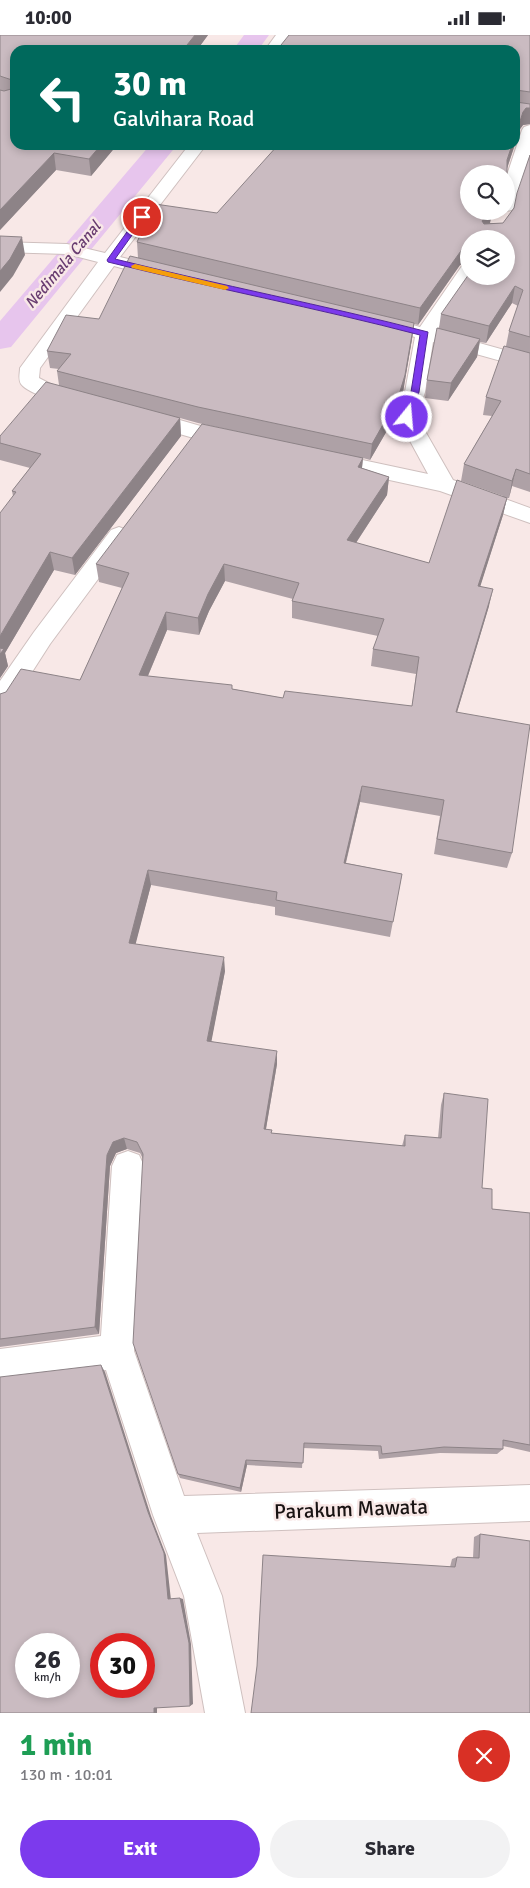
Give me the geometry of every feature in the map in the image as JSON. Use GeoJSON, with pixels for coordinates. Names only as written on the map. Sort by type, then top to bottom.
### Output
{"type":"FeatureCollection","features":[{"type":"Feature","properties":{"kind":"street"},"geometry":{"type":"LineString","coordinates":[[515,178],[530,130]]}},
{"type":"Feature","properties":{"kind":"street"},"geometry":{"type":"LineString","coordinates":[[95,404],[49,391],[29,381],[30,368],[130,231],[194,150]]}},
{"type":"Feature","properties":{"kind":"street"},"geometry":{"type":"LineString","coordinates":[[0,247],[67,249],[176,277]]}},
{"type":"Feature","properties":{"kind":"street"},"geometry":{"type":"LineString","coordinates":[[445,485],[407,417],[415,392],[425,333],[460,283]]}},
{"type":"Feature","properties":{"kind":"street"},"geometry":{"type":"LineString","coordinates":[[363,317],[530,363]]}},
{"type":"Feature","properties":{"kind":"street"},"geometry":{"type":"LineString","coordinates":[[123,411],[200,438]]}},
{"type":"Feature","properties":{"kind":"street"},"geometry":{"type":"LineString","coordinates":[[302,454],[445,485],[530,516]]}},
{"type":"Feature","properties":{"kind":"street"},"geometry":{"type":"LineString","coordinates":[[0,701],[42,638],[132,519]]}},
{"type":"Feature","properties":{"kind":"street"},"geometry":{"type":"LineString","coordinates":[[128,1166],[117,1351],[172,1515],[204,1596],[225,1713]]}},
{"type":"Feature","properties":{"kind":"street"},"geometry":{"type":"LineString","coordinates":[[0,1366],[117,1351]]}},
{"type":"Feature","properties":{"kind":"street","name":"Parakum Mawata"},"geometry":{"type":"LineString","coordinates":[[172,1515],[530,1503]]}},
{"type":"Feature","properties":{"kind":"building"},"geometry":{"type":"Polygon","coordinates":[[[0,35],[195,35],[187,45],[10,45],[10,79],[0,76],[0,35]]]}},
{"type":"Feature","properties":{"kind":"building"},"geometry":{"type":"Polygon","coordinates":[[[289,35],[530,35],[530,92],[520,91],[520,45],[281,45],[289,35]]]}},
{"type":"Feature","properties":{"kind":"building"},"geometry":{"type":"Polygon","coordinates":[[[10,89],[10,150],[97,150],[89,159],[54,153],[0,210],[0,90],[10,89]]]}},
{"type":"Feature","properties":{"kind":"building"},"geometry":{"type":"Polygon","coordinates":[[[520,103],[530,104],[530,108],[526,108],[520,121],[520,103]]]}},
{"type":"Feature","properties":{"kind":"building"},"geometry":{"type":"Polygon","coordinates":[[[274,150],[510,150],[507,165],[460,165],[460,220],[483,220],[484,224],[503,223],[505,220],[515,220],[517,193],[530,155],[530,337],[509,331],[523,290],[515,286],[489,326],[441,314],[461,285],[515,285],[515,230],[460,230],[460,252],[420,308],[137,242],[155,204],[217,213],[274,150]]]}},
{"type":"Feature","properties":{"kind":"building"},"geometry":{"type":"Polygon","coordinates":[[[0,236],[22,237],[10,259],[0,271],[0,236]]]}},
{"type":"Feature","properties":{"kind":"building"},"geometry":{"type":"Polygon","coordinates":[[[130,256],[414,323],[405,375],[398,398],[372,444],[198,407],[57,371],[71,354],[47,351],[66,315],[99,319],[130,256]]]}},
{"type":"Feature","properties":{"kind":"building"},"geometry":{"type":"Polygon","coordinates":[[[437,328],[480,339],[451,383],[427,380],[437,328]]]}},
{"type":"Feature","properties":{"kind":"building"},"geometry":{"type":"Polygon","coordinates":[[[504,346],[530,353],[530,474],[516,469],[512,481],[464,464],[501,401],[486,397],[504,346]]]}},
{"type":"Feature","properties":{"kind":"building"},"geometry":{"type":"Polygon","coordinates":[[[46,382],[180,418],[72,558],[50,552],[0,636],[0,513],[16,492],[12,491],[41,454],[0,443],[0,436],[46,382]]]}},
{"type":"Feature","properties":{"kind":"building"},"geometry":{"type":"Polygon","coordinates":[[[202,424],[363,458],[358,467],[389,477],[347,540],[429,563],[457,480],[507,498],[478,586],[493,589],[456,712],[530,725],[512,853],[437,839],[444,800],[362,786],[344,863],[402,874],[393,922],[276,900],[277,892],[148,870],[129,943],[224,957],[207,1041],[277,1051],[264,1129],[272,1130],[271,1133],[405,1146],[405,1135],[441,1138],[444,1093],[488,1099],[482,1188],[492,1189],[492,1209],[530,1213],[530,1445],[503,1440],[503,1449],[444,1447],[382,1454],[381,1446],[304,1443],[303,1463],[246,1460],[240,1488],[178,1474],[133,1343],[143,1154],[137,1142],[124,1138],[113,1142],[107,1155],[95,1327],[0,1339],[0,694],[6,692],[21,669],[80,680],[129,573],[96,564],[202,424]],[[224,564],[198,618],[166,612],[139,675],[232,685],[232,689],[283,698],[285,691],[412,706],[419,657],[373,649],[384,619],[292,601],[299,583],[224,564]]]}},
{"type":"Feature","properties":{"kind":"building"},"geometry":{"type":"Polygon","coordinates":[[[101,1365],[148,1512],[164,1553],[168,1599],[180,1598],[189,1643],[190,1706],[154,1708],[154,1713],[0,1713],[0,1377],[101,1365]]]}},
{"type":"Feature","properties":{"kind":"building"},"geometry":{"type":"Polygon","coordinates":[[[480,1534],[530,1541],[530,1713],[251,1713],[257,1666],[263,1555],[455,1567],[457,1557],[479,1558],[480,1534]]]}},
{"type":"Feature","properties":{"kind":"waterway","name":"Nedimala Canal"},"geometry":{"type":"LineString","coordinates":[[249,45],[257,35]]}},
{"type":"Feature","properties":{"kind":"waterway","name":"Nedimala Canal"},"geometry":{"type":"LineString","coordinates":[[0,340],[160,150]]}},
{"type":"Feature","properties":{"kind":"slow traffic"},"geometry":{"type":"LineString","coordinates":[[135,266],[225,288]]}},
{"type":"Feature","properties":{"kind":"route"},"geometry":{"type":"LineString","coordinates":[[142,217],[110,260],[425,333],[415,392],[407,417]]}}]}
